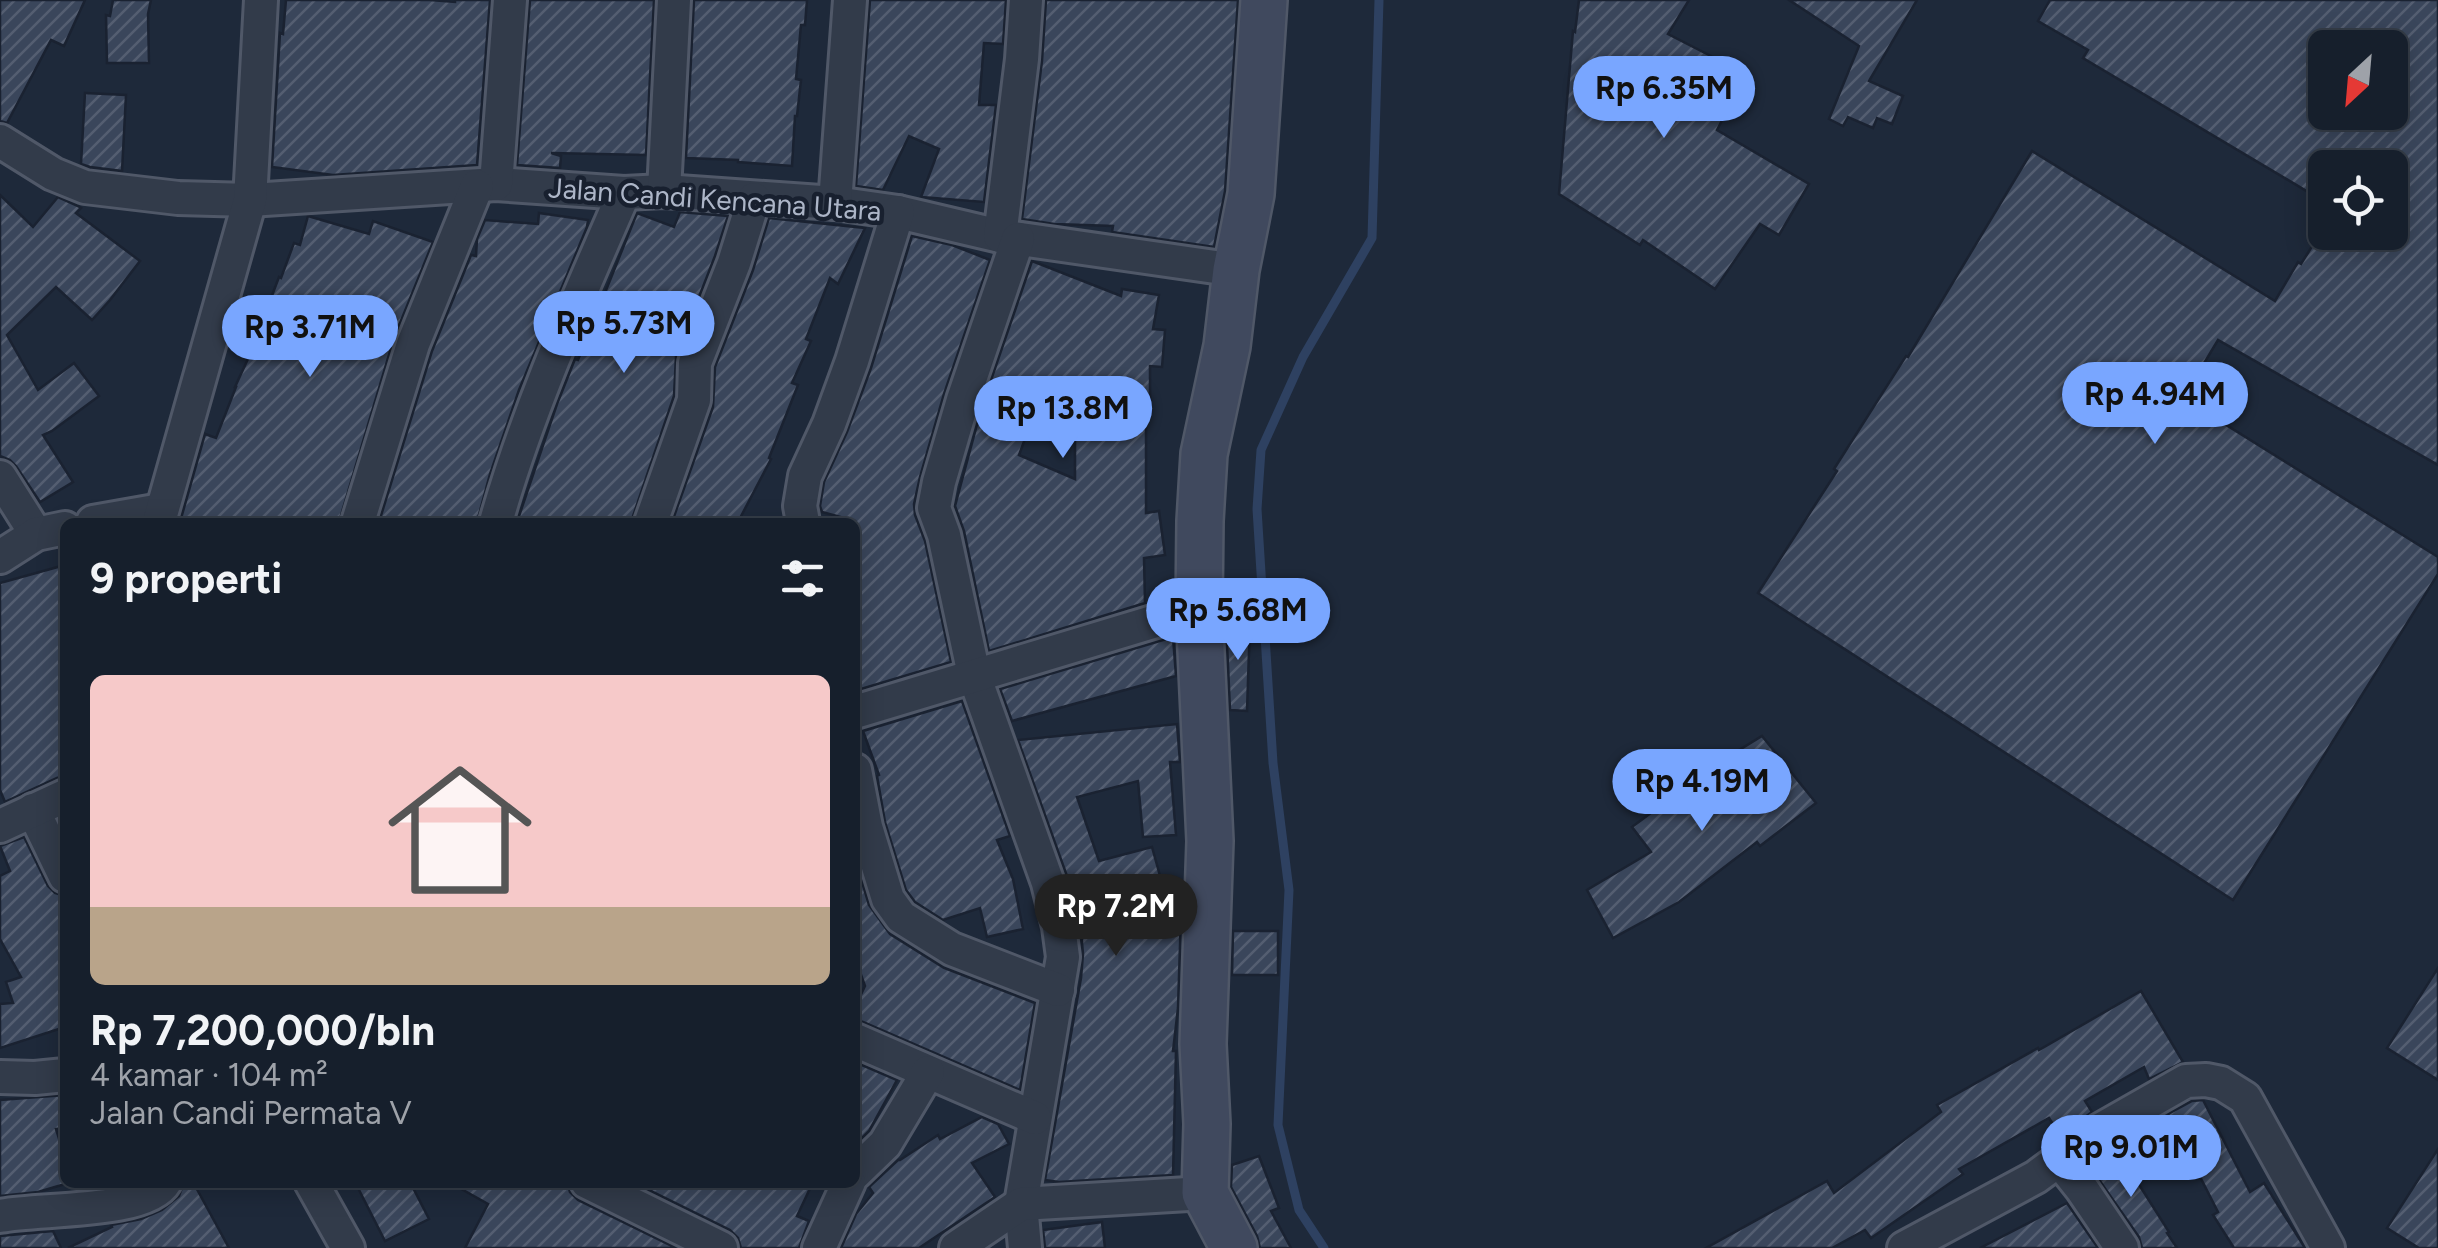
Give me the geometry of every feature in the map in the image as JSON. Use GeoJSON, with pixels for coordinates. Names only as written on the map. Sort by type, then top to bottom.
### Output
{"type":"FeatureCollection","features":[{"type":"Feature","properties":{"kind":"street"},"geometry":{"type":"LineString","coordinates":[[160,516],[234,200],[260,0]]}},
{"type":"Feature","properties":{"kind":"street"},"geometry":{"type":"LineString","coordinates":[[359,518],[413,344],[487,185],[510,0]]}},
{"type":"Feature","properties":{"kind":"street"},"geometry":{"type":"LineString","coordinates":[[664,192],[674,0]]}},
{"type":"Feature","properties":{"kind":"street"},"geometry":{"type":"LineString","coordinates":[[835,203],[850,0]]}},
{"type":"Feature","properties":{"kind":"street"},"geometry":{"type":"LineString","coordinates":[[1025,1248],[1021,1204],[1063,956],[1060,927],[974,675],[944,535],[934,508],[1009,237],[1026,0]]}},
{"type":"Feature","properties":{"kind":"street"},"geometry":{"type":"LineString","coordinates":[[1234,1248],[1205,1193],[1203,1044],[1210,840],[1199,608],[1200,521],[1204,454],[1227,346],[1251,194],[1264,0]]}},
{"type":"Feature","properties":{"kind":"street","name":"Jalan Candi Kencana Utara"},"geometry":{"type":"LineString","coordinates":[[0,141],[53,174],[84,187],[178,198],[234,200],[487,185],[835,203],[898,212],[1009,237],[1236,270]]}},
{"type":"Feature","properties":{"kind":"street"},"geometry":{"type":"LineString","coordinates":[[497,518],[532,413],[624,193]]}},
{"type":"Feature","properties":{"kind":"street"},"geometry":{"type":"LineString","coordinates":[[652,518],[694,400],[695,363],[754,199]]}},
{"type":"Feature","properties":{"kind":"street"},"geometry":{"type":"LineString","coordinates":[[802,518],[800,506],[805,476],[830,424],[898,212]]}},
{"type":"Feature","properties":{"kind":"street"},"geometry":{"type":"LineString","coordinates":[[0,476],[50,531],[0,558]]}},
{"type":"Feature","properties":{"kind":"street"},"geometry":{"type":"LineString","coordinates":[[860,710],[1199,608]]}},
{"type":"Feature","properties":{"kind":"street"},"geometry":{"type":"LineString","coordinates":[[0,826],[60,798]]}},
{"type":"Feature","properties":{"kind":"street"},"geometry":{"type":"LineString","coordinates":[[32,810],[60,866]]}},
{"type":"Feature","properties":{"kind":"street"},"geometry":{"type":"LineString","coordinates":[[861,830],[888,899],[902,917],[952,949],[1058,990]]}},
{"type":"Feature","properties":{"kind":"street"},"geometry":{"type":"LineString","coordinates":[[860,1042],[1035,1118]]}},
{"type":"Feature","properties":{"kind":"street"},"geometry":{"type":"LineString","coordinates":[[860,1168],[885,1144],[928,1072]]}},
{"type":"Feature","properties":{"kind":"street"},"geometry":{"type":"LineString","coordinates":[[0,1076],[60,1076]]}},
{"type":"Feature","properties":{"kind":"street"},"geometry":{"type":"LineString","coordinates":[[1904,1248],[2036,1178],[2100,1130],[2186,1081],[2206,1080],[2220,1083],[2245,1098],[2328,1248]]}},
{"type":"Feature","properties":{"kind":"street"},"geometry":{"type":"LineString","coordinates":[[2058,1160],[2122,1248]]}},
{"type":"Feature","properties":{"kind":"street"},"geometry":{"type":"LineString","coordinates":[[0,1216],[127,1203],[162,1188]]}},
{"type":"Feature","properties":{"kind":"street"},"geometry":{"type":"LineString","coordinates":[[314,1188],[348,1248]]}},
{"type":"Feature","properties":{"kind":"street"},"geometry":{"type":"LineString","coordinates":[[599,1188],[721,1248]]}},
{"type":"Feature","properties":{"kind":"street"},"geometry":{"type":"LineString","coordinates":[[820,1248],[846,1188]]}},
{"type":"Feature","properties":{"kind":"street"},"geometry":{"type":"LineString","coordinates":[[956,1248],[1021,1204],[1205,1193]]}},
{"type":"Feature","properties":{"kind":"building"},"geometry":{"type":"Polygon","coordinates":[[[0,0],[85,0],[64,46],[51,40],[7,123],[0,121],[0,0]]]}},
{"type":"Feature","properties":{"kind":"building"},"geometry":{"type":"Polygon","coordinates":[[[113,0],[151,0],[149,63],[107,63],[106,15],[110,16],[113,0]]]}},
{"type":"Feature","properties":{"kind":"building"},"geometry":{"type":"Polygon","coordinates":[[[286,0],[490,0],[477,165],[333,175],[272,167],[280,33],[283,34],[286,0]]]}},
{"type":"Feature","properties":{"kind":"building"},"geometry":{"type":"Polygon","coordinates":[[[530,0],[654,0],[646,155],[551,153],[561,156],[560,168],[517,165],[530,0]]]}},
{"type":"Feature","properties":{"kind":"building"},"geometry":{"type":"Polygon","coordinates":[[[694,0],[807,0],[796,79],[801,80],[792,166],[686,158],[694,0]]]}},
{"type":"Feature","properties":{"kind":"building"},"geometry":{"type":"Polygon","coordinates":[[[870,0],[1006,0],[1003,44],[984,43],[979,105],[996,105],[984,202],[921,197],[939,149],[909,136],[883,190],[856,186],[870,0]]]}},
{"type":"Feature","properties":{"kind":"building"},"geometry":{"type":"Polygon","coordinates":[[[1046,0],[1238,0],[1225,191],[1214,247],[1112,232],[1113,226],[1022,219],[1046,0]]]}},
{"type":"Feature","properties":{"kind":"building"},"geometry":{"type":"Polygon","coordinates":[[[1579,0],[1689,0],[1668,34],[1746,74],[1717,130],[1809,184],[1779,235],[1760,224],[1715,289],[1643,240],[1640,245],[1559,194],[1579,0]]]}},
{"type":"Feature","properties":{"kind":"building"},"geometry":{"type":"Polygon","coordinates":[[[1789,0],[1917,0],[1869,81],[1903,96],[1892,124],[1877,118],[1873,128],[1848,117],[1843,126],[1829,119],[1859,46],[1789,0]]]}},
{"type":"Feature","properties":{"kind":"building"},"geometry":{"type":"Polygon","coordinates":[[[2050,0],[2438,0],[2438,465],[2218,340],[2183,398],[2438,557],[2438,574],[2233,900],[1758,593],[1908,357],[2032,151],[2275,301],[2310,250],[2408,250],[2408,150],[2308,150],[2308,192],[2083,58],[2088,50],[2038,21],[2050,0]]]}},
{"type":"Feature","properties":{"kind":"building"},"geometry":{"type":"Polygon","coordinates":[[[85,93],[126,95],[122,171],[81,164],[85,93]]]}},
{"type":"Feature","properties":{"kind":"building"},"geometry":{"type":"Polygon","coordinates":[[[0,195],[33,227],[58,197],[78,206],[81,208],[76,213],[140,261],[92,320],[56,287],[7,335],[38,390],[74,363],[99,396],[43,435],[73,482],[40,502],[16,466],[0,456],[0,195]]]}},
{"type":"Feature","properties":{"kind":"building"},"geometry":{"type":"Polygon","coordinates":[[[680,212],[728,216],[676,356],[674,396],[632,518],[518,518],[557,404],[637,213],[674,227],[680,212]]]}},
{"type":"Feature","properties":{"kind":"building"},"geometry":{"type":"Polygon","coordinates":[[[539,213],[588,220],[519,390],[478,518],[380,518],[432,351],[471,255],[476,256],[477,239],[485,220],[538,224],[539,213]]]}},
{"type":"Feature","properties":{"kind":"building"},"geometry":{"type":"Polygon","coordinates":[[[308,216],[369,234],[373,221],[433,242],[394,338],[340,518],[181,518],[205,434],[216,438],[272,307],[268,306],[279,277],[294,243],[300,245],[308,216]]]}},
{"type":"Feature","properties":{"kind":"building"},"geometry":{"type":"Polygon","coordinates":[[[769,218],[865,228],[838,284],[830,278],[806,339],[811,341],[792,383],[798,385],[771,459],[740,518],[673,518],[713,407],[715,367],[769,218]]]}},
{"type":"Feature","properties":{"kind":"building"},"geometry":{"type":"Polygon","coordinates":[[[912,236],[952,245],[990,260],[944,394],[914,504],[951,662],[861,689],[860,518],[822,512],[820,506],[824,482],[871,368],[912,236]]]}},
{"type":"Feature","properties":{"kind":"building"},"geometry":{"type":"Polygon","coordinates":[[[1032,261],[1121,296],[1122,289],[1159,295],[1153,329],[1165,330],[1162,367],[1150,366],[1146,513],[1159,511],[1165,555],[1144,558],[1145,603],[989,651],[964,531],[955,506],[982,406],[1032,261]],[[1075,416],[1033,417],[1019,455],[1075,479],[1075,416]]]}},
{"type":"Feature","properties":{"kind":"building"},"geometry":{"type":"Polygon","coordinates":[[[60,566],[60,777],[5,802],[0,790],[0,583],[60,566]]]}},
{"type":"Feature","properties":{"kind":"building"},"geometry":{"type":"Polygon","coordinates":[[[1226,621],[1250,622],[1247,711],[1230,710],[1226,621]]]}},
{"type":"Feature","properties":{"kind":"building"},"geometry":{"type":"Polygon","coordinates":[[[1173,637],[1176,676],[1012,721],[1000,689],[1173,637]]]}},
{"type":"Feature","properties":{"kind":"building"},"geometry":{"type":"Polygon","coordinates":[[[962,701],[1010,836],[997,840],[1013,879],[1023,929],[987,937],[980,908],[943,920],[915,902],[906,890],[885,822],[879,775],[863,731],[962,701]]]}},
{"type":"Feature","properties":{"kind":"building"},"geometry":{"type":"Polygon","coordinates":[[[1177,724],[1180,762],[1170,762],[1176,835],[1143,837],[1138,781],[1077,797],[1099,861],[1152,847],[1162,883],[1182,883],[1173,1051],[1173,1175],[1045,1180],[1083,954],[1067,876],[1018,740],[1177,724]]]}},
{"type":"Feature","properties":{"kind":"building"},"geometry":{"type":"Polygon","coordinates":[[[1762,736],[1816,803],[1679,902],[1613,938],[1587,890],[1651,852],[1632,827],[1702,773],[1762,736]]]}},
{"type":"Feature","properties":{"kind":"building"},"geometry":{"type":"Polygon","coordinates":[[[24,837],[48,886],[60,894],[60,1029],[0,1048],[0,1004],[13,1003],[6,982],[21,977],[0,939],[0,876],[10,871],[0,846],[24,837]]]}},
{"type":"Feature","properties":{"kind":"building"},"geometry":{"type":"Polygon","coordinates":[[[860,875],[869,905],[890,934],[944,968],[1035,1003],[1020,1090],[860,1021],[860,996],[865,986],[860,972],[860,875]]]}},
{"type":"Feature","properties":{"kind":"building"},"geometry":{"type":"Polygon","coordinates":[[[1233,931],[1278,931],[1278,975],[1232,975],[1233,931]]]}},
{"type":"Feature","properties":{"kind":"building"},"geometry":{"type":"Polygon","coordinates":[[[2438,968],[2438,1080],[2387,1048],[2438,968]]]}},
{"type":"Feature","properties":{"kind":"building"},"geometry":{"type":"Polygon","coordinates":[[[2141,991],[2183,1062],[2149,1079],[2144,1067],[2085,1101],[2092,1112],[2060,1135],[2049,1118],[1959,1169],[1963,1174],[1871,1238],[1865,1230],[1832,1248],[1706,1248],[1827,1181],[1834,1193],[1941,1112],[1937,1105],[2141,991]]]}},
{"type":"Feature","properties":{"kind":"building"},"geometry":{"type":"Polygon","coordinates":[[[860,1064],[897,1080],[860,1140],[860,1064]]]}},
{"type":"Feature","properties":{"kind":"building"},"geometry":{"type":"Polygon","coordinates":[[[60,1095],[60,1129],[56,1129],[60,1142],[60,1185],[0,1196],[0,1100],[60,1095]]]}},
{"type":"Feature","properties":{"kind":"building"},"geometry":{"type":"Polygon","coordinates":[[[2203,1100],[2250,1192],[2264,1183],[2305,1248],[2234,1248],[2213,1215],[2218,1212],[2168,1114],[2192,1101],[2203,1100]]]}},
{"type":"Feature","properties":{"kind":"building"},"geometry":{"type":"Polygon","coordinates":[[[982,1117],[998,1124],[1009,1144],[972,1163],[995,1197],[919,1248],[841,1248],[856,1214],[873,1193],[869,1187],[898,1160],[938,1135],[940,1139],[982,1117]]]}},
{"type":"Feature","properties":{"kind":"building"},"geometry":{"type":"Polygon","coordinates":[[[2114,1145],[2177,1248],[2142,1248],[2139,1237],[2088,1164],[2114,1145]]]}},
{"type":"Feature","properties":{"kind":"building"},"geometry":{"type":"Polygon","coordinates":[[[2438,1149],[2438,1248],[2419,1248],[2387,1228],[2438,1149]]]}},
{"type":"Feature","properties":{"kind":"building"},"geometry":{"type":"Polygon","coordinates":[[[1259,1156],[1279,1208],[1271,1211],[1291,1248],[1260,1248],[1231,1187],[1232,1165],[1259,1156]]]}},
{"type":"Feature","properties":{"kind":"building"},"geometry":{"type":"Polygon","coordinates":[[[182,1188],[196,1188],[229,1248],[68,1248],[111,1225],[162,1210],[179,1196],[182,1188]]]}},
{"type":"Feature","properties":{"kind":"building"},"geometry":{"type":"Polygon","coordinates":[[[358,1188],[413,1188],[429,1219],[385,1241],[358,1188]]]}},
{"type":"Feature","properties":{"kind":"building"},"geometry":{"type":"Polygon","coordinates":[[[460,1188],[569,1188],[578,1200],[676,1248],[465,1248],[488,1204],[460,1188]]]}},
{"type":"Feature","properties":{"kind":"building"},"geometry":{"type":"Polygon","coordinates":[[[645,1188],[810,1188],[797,1216],[809,1221],[799,1248],[741,1248],[730,1230],[645,1188]]]}},
{"type":"Feature","properties":{"kind":"building"},"geometry":{"type":"Polygon","coordinates":[[[2067,1203],[2098,1248],[1980,1248],[2067,1203]]]}},
{"type":"Feature","properties":{"kind":"building"},"geometry":{"type":"Polygon","coordinates":[[[1102,1222],[1105,1248],[1045,1248],[1043,1230],[1102,1222]]]}},
{"type":"Feature","properties":{"kind":"building"},"geometry":{"type":"Polygon","coordinates":[[[53,1231],[61,1248],[0,1248],[0,1236],[53,1231]]]}},
{"type":"Feature","properties":{"kind":"waterway"},"geometry":{"type":"LineString","coordinates":[[1324,1248],[1299,1210],[1278,1125],[1289,890],[1273,763],[1257,509],[1261,450],[1303,357],[1372,238],[1379,0]]}}]}
